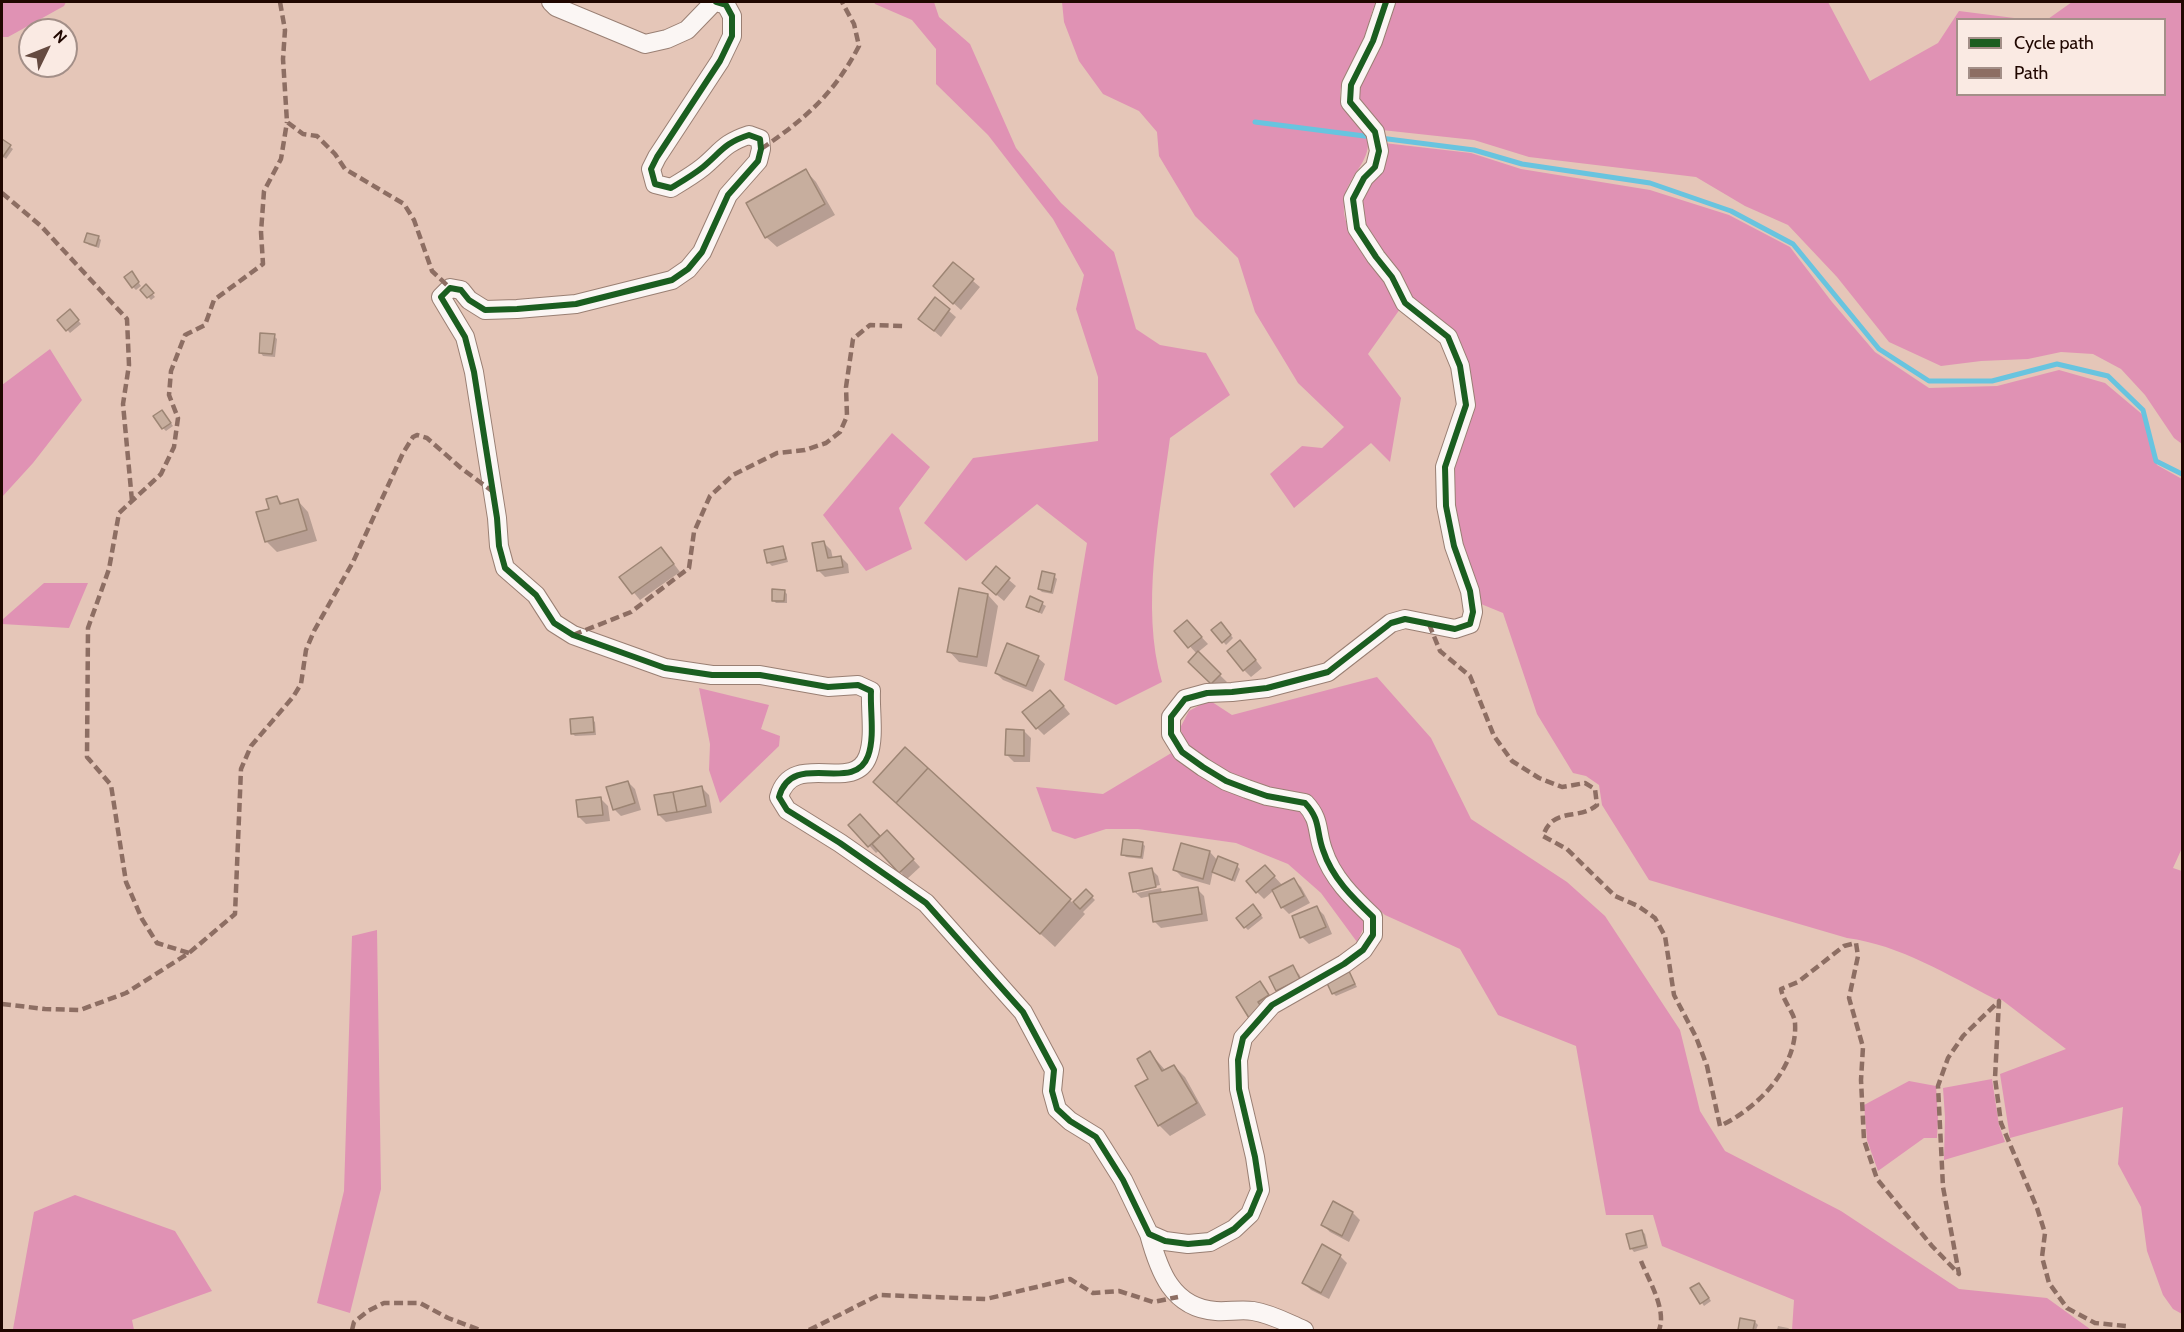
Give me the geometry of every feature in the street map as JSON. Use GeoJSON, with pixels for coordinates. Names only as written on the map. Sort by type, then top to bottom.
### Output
{"type":"FeatureCollection","features":[{"type":"Feature","properties":{"kind":"street"},"geometry":{"type":"LineString","coordinates":[[550,2],[556,7],[645,44],[667,39],[687,30],[715,2],[726,5],[732,16],[732,36],[720,61],[657,157],[651,169],[655,184],[671,188],[703,168],[722,148],[737,139],[749,135],[760,139],[761,148],[758,161],[728,195],[702,252],[688,269],[672,279],[576,304],[517,309],[485,310],[469,300],[461,290],[450,288],[441,297],[465,338],[474,372],[497,518],[499,546],[505,568],[536,595],[554,623],[573,635],[626,655],[665,668],[693,673],[760,675],[828,687],[858,685],[871,691],[871,741],[867,759],[857,769],[842,774],[804,773],[791,778],[782,785],[779,797],[786,810],[840,843],[926,903],[1023,1012],[1054,1070],[1052,1091],[1057,1109],[1070,1121],[1096,1137],[1123,1180],[1149,1234],[1156,1262],[1178,1297],[1191,1304],[1215,1311],[1251,1310],[1275,1316],[1304,1330]]}},
{"type":"Feature","properties":{"kind":"street"},"geometry":{"type":"LineString","coordinates":[[1149,1234],[1165,1242],[1188,1244],[1210,1242],[1234,1229],[1250,1214],[1260,1190],[1255,1157],[1239,1089],[1238,1060],[1243,1038],[1272,1005],[1344,964],[1363,950],[1373,934],[1374,917],[1346,890],[1334,873],[1322,849],[1314,813],[1305,802],[1267,796],[1226,781],[1203,767],[1182,752],[1171,734],[1171,717],[1185,699],[1207,693],[1267,688],[1328,672],[1391,624],[1405,619],[1455,629],[1470,624],[1473,612],[1470,591],[1454,546],[1446,506],[1445,467],[1466,405],[1460,366],[1448,337],[1406,303],[1392,277],[1357,228],[1353,199],[1364,178],[1375,167],[1379,151],[1375,132],[1350,102],[1351,85],[1373,40],[1386,2]]}},
{"type":"Feature","properties":{"kind":"shaded area"},"geometry":{"type":"Polygon","coordinates":[[[2,2],[66,2],[64,6],[42,18],[18,18],[18,31],[8,37],[2,37],[2,2]]]}},
{"type":"Feature","properties":{"kind":"shaded area"},"geometry":{"type":"Polygon","coordinates":[[[874,2],[934,2],[939,17],[970,44],[1016,148],[1061,203],[1114,252],[1136,329],[1160,345],[1206,353],[1230,395],[1170,438],[1157,529],[1152,592],[1156,653],[1162,682],[1116,705],[1064,680],[1087,543],[1037,504],[966,561],[924,523],[973,458],[1098,441],[1098,377],[1076,309],[1084,275],[1053,219],[988,135],[936,84],[936,49],[912,20],[874,2]]]}},
{"type":"Feature","properties":{"kind":"shaded area"},"geometry":{"type":"Polygon","coordinates":[[[1062,2],[1376,2],[1366,37],[1344,78],[1340,96],[1345,109],[1364,131],[1368,142],[1363,162],[1346,192],[1344,215],[1351,232],[1378,270],[1400,309],[1368,354],[1401,398],[1390,462],[1371,443],[1294,508],[1270,474],[1302,446],[1322,448],[1344,427],[1298,383],[1255,312],[1238,258],[1195,216],[1159,156],[1157,132],[1139,111],[1103,94],[1079,61],[1064,22],[1062,2]]]}},
{"type":"Feature","properties":{"kind":"shaded area"},"geometry":{"type":"Polygon","coordinates":[[[1394,2],[1828,2],[1870,81],[1938,43],[1959,11],[2014,18],[1956,18],[1956,96],[2166,96],[2166,18],[2049,18],[2072,2],[2182,2],[2182,444],[2174,438],[2145,395],[2121,369],[2093,354],[2061,352],[2028,359],[1941,366],[1889,342],[1837,277],[1788,225],[1745,206],[1696,177],[1529,157],[1474,140],[1382,130],[1357,101],[1358,87],[1394,2]]]}},
{"type":"Feature","properties":{"kind":"shaded area"},"geometry":{"type":"Polygon","coordinates":[[[1384,143],[1471,153],[1521,169],[1650,190],[1729,215],[1790,247],[1832,302],[1875,352],[1929,388],[1997,386],[2059,370],[2105,383],[2143,415],[2157,465],[2182,479],[2182,848],[2173,868],[2182,871],[2182,1314],[2173,1309],[2163,1295],[2147,1251],[2141,1207],[2118,1164],[2123,1107],[2010,1138],[2000,1074],[2066,1049],[2002,1000],[1995,999],[1905,954],[1649,880],[1602,805],[1599,785],[1586,776],[1573,773],[1537,714],[1503,613],[1481,604],[1461,541],[1451,500],[1463,361],[1410,299],[1361,225],[1359,201],[1384,143]]]}},
{"type":"Feature","properties":{"kind":"shaded area"},"geometry":{"type":"Polygon","coordinates":[[[50,349],[82,400],[33,463],[2,497],[2,385],[50,349]]]}},
{"type":"Feature","properties":{"kind":"shaded area"},"geometry":{"type":"Polygon","coordinates":[[[892,433],[930,467],[899,508],[912,549],[866,571],[823,515],[892,433]]]}},
{"type":"Feature","properties":{"kind":"shaded area"},"geometry":{"type":"Polygon","coordinates":[[[44,583],[88,583],[69,628],[2,624],[2,620],[44,583]]]}},
{"type":"Feature","properties":{"kind":"shaded area"},"geometry":{"type":"Polygon","coordinates":[[[1377,677],[1431,738],[1471,819],[1567,882],[1605,916],[1680,1030],[1700,1111],[1725,1151],[1841,1211],[1959,1289],[2047,1298],[2090,1329],[2099,1330],[1792,1330],[1794,1300],[1662,1246],[1653,1215],[1606,1215],[1576,1046],[1498,1015],[1460,949],[1385,915],[1363,896],[1348,879],[1334,855],[1326,835],[1325,819],[1317,805],[1265,789],[1208,763],[1185,741],[1180,728],[1189,711],[1209,700],[1232,715],[1377,677]]]}},
{"type":"Feature","properties":{"kind":"shaded area"},"geometry":{"type":"Polygon","coordinates":[[[699,688],[769,705],[761,729],[780,736],[779,746],[720,803],[709,770],[710,744],[699,688]]]}},
{"type":"Feature","properties":{"kind":"shaded area"},"geometry":{"type":"Polygon","coordinates":[[[1173,752],[1304,811],[1367,921],[1357,942],[1321,893],[1288,864],[1236,843],[1138,829],[1106,829],[1075,839],[1052,831],[1036,787],[1103,794],[1173,752]]]}},
{"type":"Feature","properties":{"kind":"shaded area"},"geometry":{"type":"Polygon","coordinates":[[[377,930],[381,1189],[350,1313],[317,1303],[344,1191],[352,936],[377,930]]]}},
{"type":"Feature","properties":{"kind":"shaded area"},"geometry":{"type":"Polygon","coordinates":[[[1992,1079],[1999,1125],[2005,1142],[1944,1160],[1943,1088],[1992,1079]]]}},
{"type":"Feature","properties":{"kind":"shaded area"},"geometry":{"type":"Polygon","coordinates":[[[1909,1081],[1936,1086],[1937,1138],[1924,1138],[1878,1171],[1867,1140],[1864,1105],[1909,1081]]]}},
{"type":"Feature","properties":{"kind":"shaded area"},"geometry":{"type":"Polygon","coordinates":[[[75,1195],[175,1231],[212,1291],[132,1320],[134,1330],[13,1329],[34,1212],[75,1195]]]}},
{"type":"Feature","properties":{"kind":"building"},"geometry":{"type":"Polygon","coordinates":[[[2,139],[11,145],[2,158],[2,139]]]}},
{"type":"Feature","properties":{"kind":"building"},"geometry":{"type":"Polygon","coordinates":[[[806,169],[825,204],[765,238],[746,203],[806,169]]]}},
{"type":"Feature","properties":{"kind":"building"},"geometry":{"type":"Polygon","coordinates":[[[87,233],[99,236],[96,246],[84,242],[87,233]]]}},
{"type":"Feature","properties":{"kind":"building"},"geometry":{"type":"Polygon","coordinates":[[[953,262],[974,279],[953,304],[933,286],[953,262]]]}},
{"type":"Feature","properties":{"kind":"building"},"geometry":{"type":"Polygon","coordinates":[[[132,271],[139,282],[132,288],[124,277],[132,271]]]}},
{"type":"Feature","properties":{"kind":"building"},"geometry":{"type":"Polygon","coordinates":[[[146,284],[154,293],[147,298],[140,290],[146,284]]]}},
{"type":"Feature","properties":{"kind":"building"},"geometry":{"type":"Polygon","coordinates":[[[935,297],[950,309],[934,331],[918,319],[935,297]]]}},
{"type":"Feature","properties":{"kind":"building"},"geometry":{"type":"Polygon","coordinates":[[[70,309],[79,320],[66,331],[57,320],[70,309]]]}},
{"type":"Feature","properties":{"kind":"building"},"geometry":{"type":"Polygon","coordinates":[[[260,333],[275,334],[272,354],[259,353],[260,333]]]}},
{"type":"Feature","properties":{"kind":"building"},"geometry":{"type":"Polygon","coordinates":[[[162,410],[171,423],[162,429],[153,416],[162,410]]]}},
{"type":"Feature","properties":{"kind":"building"},"geometry":{"type":"Polygon","coordinates":[[[277,496],[280,504],[298,499],[307,530],[265,542],[256,512],[269,509],[266,499],[277,496]]]}},
{"type":"Feature","properties":{"kind":"building"},"geometry":{"type":"Polygon","coordinates":[[[824,541],[828,558],[841,556],[843,567],[817,571],[812,543],[824,541]]]}},
{"type":"Feature","properties":{"kind":"building"},"geometry":{"type":"Polygon","coordinates":[[[783,546],[786,559],[767,563],[764,550],[783,546]]]}},
{"type":"Feature","properties":{"kind":"building"},"geometry":{"type":"Polygon","coordinates":[[[661,547],[674,564],[632,594],[619,577],[661,547]]]}},
{"type":"Feature","properties":{"kind":"building"},"geometry":{"type":"Polygon","coordinates":[[[996,566],[1010,578],[996,595],[982,583],[996,566]]]}},
{"type":"Feature","properties":{"kind":"building"},"geometry":{"type":"Polygon","coordinates":[[[1042,571],[1055,574],[1051,592],[1038,589],[1042,571]]]}},
{"type":"Feature","properties":{"kind":"building"},"geometry":{"type":"Polygon","coordinates":[[[959,588],[988,594],[977,657],[947,652],[959,588]]]}},
{"type":"Feature","properties":{"kind":"building"},"geometry":{"type":"Polygon","coordinates":[[[772,589],[785,590],[784,601],[772,601],[772,589]]]}},
{"type":"Feature","properties":{"kind":"building"},"geometry":{"type":"Polygon","coordinates":[[[1030,596],[1043,602],[1039,612],[1026,607],[1030,596]]]}},
{"type":"Feature","properties":{"kind":"building"},"geometry":{"type":"Polygon","coordinates":[[[1187,620],[1202,637],[1188,648],[1174,631],[1187,620]]]}},
{"type":"Feature","properties":{"kind":"building"},"geometry":{"type":"Polygon","coordinates":[[[1221,622],[1231,635],[1222,643],[1211,630],[1221,622]]]}},
{"type":"Feature","properties":{"kind":"building"},"geometry":{"type":"Polygon","coordinates":[[[1240,640],[1256,660],[1243,671],[1227,651],[1240,640]]]}},
{"type":"Feature","properties":{"kind":"building"},"geometry":{"type":"Polygon","coordinates":[[[1007,643],[1039,656],[1026,686],[995,673],[1007,643]]]}},
{"type":"Feature","properties":{"kind":"building"},"geometry":{"type":"Polygon","coordinates":[[[1198,651],[1221,674],[1211,684],[1188,662],[1198,651]]]}},
{"type":"Feature","properties":{"kind":"building"},"geometry":{"type":"Polygon","coordinates":[[[1050,690],[1064,706],[1036,729],[1022,712],[1050,690]]]}},
{"type":"Feature","properties":{"kind":"building"},"geometry":{"type":"Polygon","coordinates":[[[593,717],[594,732],[571,734],[570,719],[593,717]]]}},
{"type":"Feature","properties":{"kind":"building"},"geometry":{"type":"Polygon","coordinates":[[[1006,729],[1024,730],[1024,756],[1005,755],[1006,729]]]}},
{"type":"Feature","properties":{"kind":"building"},"geometry":{"type":"Polygon","coordinates":[[[905,747],[928,768],[896,803],[873,782],[905,747]]]}},
{"type":"Feature","properties":{"kind":"building"},"geometry":{"type":"Polygon","coordinates":[[[928,768],[1071,899],[1040,934],[896,803],[928,768]]]}},
{"type":"Feature","properties":{"kind":"building"},"geometry":{"type":"Polygon","coordinates":[[[628,781],[635,803],[613,810],[606,787],[628,781]]]}},
{"type":"Feature","properties":{"kind":"building"},"geometry":{"type":"Polygon","coordinates":[[[702,786],[706,806],[677,812],[673,792],[702,786]]]}},
{"type":"Feature","properties":{"kind":"building"},"geometry":{"type":"Polygon","coordinates":[[[673,792],[677,812],[658,815],[654,795],[673,792]]]}},
{"type":"Feature","properties":{"kind":"building"},"geometry":{"type":"Polygon","coordinates":[[[601,797],[603,815],[578,817],[576,800],[601,797]]]}},
{"type":"Feature","properties":{"kind":"building"},"geometry":{"type":"Polygon","coordinates":[[[860,814],[880,836],[868,847],[848,825],[860,814]]]}},
{"type":"Feature","properties":{"kind":"building"},"geometry":{"type":"Polygon","coordinates":[[[887,830],[914,859],[899,873],[872,844],[887,830]]]}},
{"type":"Feature","properties":{"kind":"building"},"geometry":{"type":"Polygon","coordinates":[[[1123,839],[1143,842],[1141,857],[1121,855],[1123,839]]]}},
{"type":"Feature","properties":{"kind":"building"},"geometry":{"type":"Polygon","coordinates":[[[1181,843],[1210,851],[1203,879],[1173,870],[1181,843]]]}},
{"type":"Feature","properties":{"kind":"building"},"geometry":{"type":"Polygon","coordinates":[[[1218,856],[1238,864],[1232,880],[1212,872],[1218,856]]]}},
{"type":"Feature","properties":{"kind":"building"},"geometry":{"type":"Polygon","coordinates":[[[1265,865],[1275,876],[1256,893],[1246,881],[1265,865]]]}},
{"type":"Feature","properties":{"kind":"building"},"geometry":{"type":"Polygon","coordinates":[[[1152,868],[1156,887],[1133,892],[1129,873],[1152,868]]]}},
{"type":"Feature","properties":{"kind":"building"},"geometry":{"type":"Polygon","coordinates":[[[1294,878],[1304,896],[1281,908],[1272,890],[1294,878]]]}},
{"type":"Feature","properties":{"kind":"building"},"geometry":{"type":"Polygon","coordinates":[[[1198,887],[1202,914],[1153,922],[1149,894],[1198,887]]]}},
{"type":"Feature","properties":{"kind":"building"},"geometry":{"type":"Polygon","coordinates":[[[1086,889],[1093,896],[1080,909],[1073,902],[1086,889]]]}},
{"type":"Feature","properties":{"kind":"building"},"geometry":{"type":"Polygon","coordinates":[[[1253,904],[1261,915],[1244,928],[1236,918],[1253,904]]]}},
{"type":"Feature","properties":{"kind":"building"},"geometry":{"type":"Polygon","coordinates":[[[1317,906],[1326,927],[1300,938],[1292,916],[1317,906]]]}},
{"type":"Feature","properties":{"kind":"building"},"geometry":{"type":"Polygon","coordinates":[[[1293,965],[1300,979],[1276,991],[1269,977],[1293,965]]]}},
{"type":"Feature","properties":{"kind":"building"},"geometry":{"type":"Polygon","coordinates":[[[1349,971],[1355,984],[1332,994],[1326,981],[1349,971]]]}},
{"type":"Feature","properties":{"kind":"building"},"geometry":{"type":"Polygon","coordinates":[[[1260,981],[1269,995],[1258,1002],[1263,1009],[1249,1018],[1236,997],[1260,981]]]}},
{"type":"Feature","properties":{"kind":"building"},"geometry":{"type":"Polygon","coordinates":[[[1150,1051],[1162,1071],[1174,1065],[1197,1103],[1158,1126],[1135,1086],[1148,1079],[1137,1059],[1150,1051]]]}},
{"type":"Feature","properties":{"kind":"building"},"geometry":{"type":"Polygon","coordinates":[[[1333,1201],[1353,1212],[1342,1236],[1321,1225],[1333,1201]]]}},
{"type":"Feature","properties":{"kind":"building"},"geometry":{"type":"Polygon","coordinates":[[[1642,1230],[1646,1245],[1630,1249],[1626,1234],[1642,1230]]]}},
{"type":"Feature","properties":{"kind":"building"},"geometry":{"type":"Polygon","coordinates":[[[1322,1244],[1341,1255],[1321,1293],[1302,1283],[1322,1244]]]}},
{"type":"Feature","properties":{"kind":"building"},"geometry":{"type":"Polygon","coordinates":[[[1699,1283],[1709,1298],[1700,1304],[1690,1288],[1699,1283]]]}},
{"type":"Feature","properties":{"kind":"building"},"geometry":{"type":"Polygon","coordinates":[[[1740,1318],[1755,1321],[1753,1330],[1738,1330],[1740,1318]]]}},
{"type":"Feature","properties":{"kind":"waterway"},"geometry":{"type":"LineString","coordinates":[[1255,122],[1474,150],[1522,164],[1650,183],[1731,211],[1793,244],[1879,349],[1929,381],[1992,381],[2057,364],[2108,376],[2143,410],[2156,461],[2182,474]]}},
{"type":"Feature","properties":{"kind":"marked path"},"geometry":{"type":"LineString","coordinates":[[280,2],[285,30],[283,59],[287,122],[303,134],[317,136],[335,154],[345,169],[404,204],[414,220],[432,271],[450,288]]}},
{"type":"Feature","properties":{"kind":"marked path"},"geometry":{"type":"LineString","coordinates":[[761,149],[805,116],[829,92],[859,46],[854,24],[842,2]]}},
{"type":"Feature","properties":{"kind":"marked path"},"geometry":{"type":"LineString","coordinates":[[189,953],[157,943],[142,919],[126,882],[111,785],[87,757],[88,628],[109,569],[119,513],[161,474],[174,447],[178,418],[169,395],[171,371],[185,335],[205,325],[214,300],[263,264],[261,232],[264,191],[281,159],[287,122]]}},
{"type":"Feature","properties":{"kind":"marked path"},"geometry":{"type":"LineString","coordinates":[[2,193],[41,226],[127,319],[129,365],[123,404],[132,501]]}},
{"type":"Feature","properties":{"kind":"marked path"},"geometry":{"type":"LineString","coordinates":[[573,635],[631,612],[689,568],[694,532],[710,496],[733,475],[777,453],[805,450],[826,443],[840,432],[847,416],[846,387],[853,339],[870,325],[904,326]]}},
{"type":"Feature","properties":{"kind":"marked path"},"geometry":{"type":"LineString","coordinates":[[2,1004],[80,1010],[126,993],[189,953],[235,914],[241,769],[251,746],[293,697],[301,684],[306,650],[314,631],[353,562],[403,453],[413,437],[417,435],[427,438],[492,491]]}},
{"type":"Feature","properties":{"kind":"marked path"},"geometry":{"type":"LineString","coordinates":[[1429,624],[1440,651],[1470,676],[1494,736],[1512,761],[1539,778],[1562,787],[1585,783],[1595,789],[1597,805],[1590,810],[1560,817],[1553,821],[1543,836],[1567,849],[1615,896],[1638,906],[1655,918],[1665,936],[1674,995],[1696,1037],[1707,1066],[1720,1126],[1761,1097],[1783,1070],[1790,1055],[1795,1023],[1781,989],[1798,982],[1844,946],[1856,943],[1858,956],[1849,998],[1863,1047],[1861,1080],[1864,1140],[1877,1179],[1932,1246],[1959,1274],[1943,1187],[1938,1086],[1948,1058],[1963,1036],[1999,1001],[1995,1078],[2001,1123],[2037,1208],[2045,1233],[2042,1257],[2049,1283],[2067,1308],[2095,1323],[2126,1326]]}},
{"type":"Feature","properties":{"kind":"marked path"},"geometry":{"type":"LineString","coordinates":[[1641,1261],[1659,1305],[1661,1314],[1659,1330]]}},
{"type":"Feature","properties":{"kind":"marked path"},"geometry":{"type":"LineString","coordinates":[[809,1330],[879,1295],[986,1299],[1070,1279],[1093,1293],[1119,1291],[1153,1302],[1178,1297]]}},
{"type":"Feature","properties":{"kind":"marked path"},"geometry":{"type":"LineString","coordinates":[[352,1330],[354,1322],[368,1311],[384,1303],[420,1303],[448,1318],[480,1330]]}},
{"type":"Feature","properties":{"kind":"cycle path"},"geometry":{"type":"LineString","coordinates":[[716,2],[726,5],[732,16],[732,36],[720,61],[657,157],[651,169],[655,184],[671,188],[699,170],[728,145],[749,135],[760,139],[761,149],[758,161],[728,195],[702,252],[688,269],[672,280],[576,304],[485,310],[469,300],[461,290],[450,288],[441,297],[465,337],[474,372],[497,518],[499,546],[505,568],[536,595],[554,623],[573,635],[665,668],[712,675],[760,675],[828,687],[858,685],[871,691],[870,749],[861,767],[850,772],[809,773],[796,776],[786,783],[779,797],[787,810],[840,843],[926,903],[1023,1012],[1054,1070],[1052,1091],[1057,1109],[1070,1121],[1096,1137],[1123,1180],[1149,1234],[1165,1241],[1188,1244],[1210,1242],[1234,1229],[1250,1214],[1260,1190],[1255,1157],[1239,1089],[1238,1060],[1243,1038],[1272,1005],[1344,964],[1363,950],[1373,935],[1373,917],[1351,895],[1332,870],[1323,850],[1314,815],[1305,803],[1267,796],[1247,789],[1226,781],[1203,767],[1182,752],[1171,734],[1171,717],[1185,699],[1207,693],[1267,688],[1328,672],[1391,623],[1405,619],[1455,629],[1470,624],[1473,612],[1470,591],[1454,546],[1446,506],[1445,467],[1466,405],[1460,366],[1448,337],[1405,303],[1392,277],[1357,228],[1353,199],[1364,178],[1375,167],[1379,151],[1375,132],[1350,102],[1351,85],[1373,41],[1386,2]]}}]}
